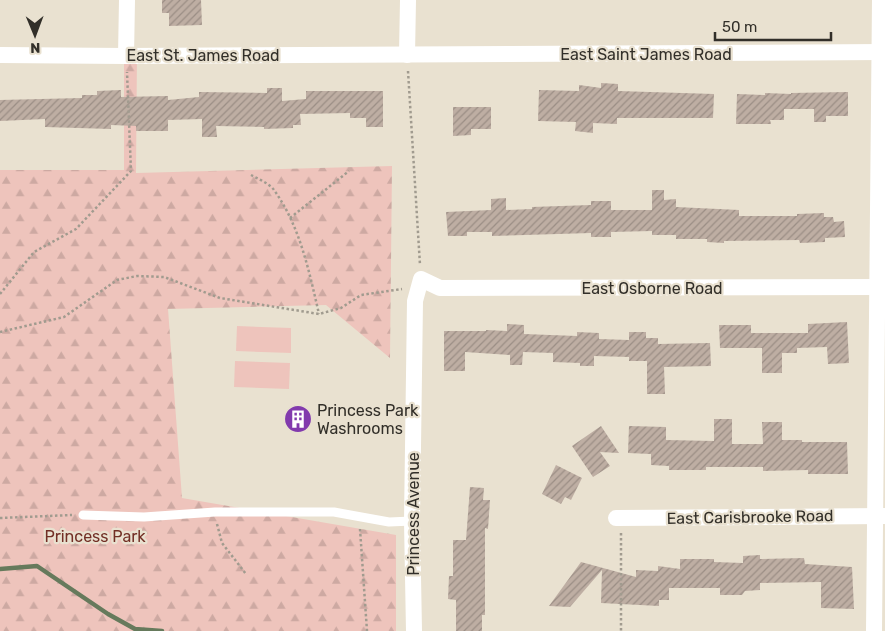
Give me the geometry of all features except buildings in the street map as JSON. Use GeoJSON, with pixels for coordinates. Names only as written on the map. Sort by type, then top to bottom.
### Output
{"type":"FeatureCollection","features":[{"type":"Feature","properties":{"kind":"street"},"geometry":{"type":"LineString","coordinates":[[126,56],[128,0]]}},
{"type":"Feature","properties":{"kind":"street"},"geometry":{"type":"LineString","coordinates":[[407,55],[408,0]]}},
{"type":"Feature","properties":{"kind":"street"},"geometry":{"type":"LineString","coordinates":[[874,631],[880,516],[882,52],[880,0]]}},
{"type":"Feature","properties":{"kind":"street","name":"East Saint James Road"},"geometry":{"type":"LineString","coordinates":[[407,55],[882,52]]}},
{"type":"Feature","properties":{"kind":"street","name":"East St. James Road"},"geometry":{"type":"LineString","coordinates":[[0,55],[407,55]]}},
{"type":"Feature","properties":{"kind":"street","name":"East Osborne Road"},"geometry":{"type":"LineString","coordinates":[[420,282],[440,288],[881,287]]}},
{"type":"Feature","properties":{"kind":"street","name":"Princess Avenue"},"geometry":{"type":"LineString","coordinates":[[414,631],[412,521],[415,301],[420,282]]}},
{"type":"Feature","properties":{"kind":"street","name":"East Carisbrooke Road"},"geometry":{"type":"LineString","coordinates":[[618,519],[880,516]]}},
{"type":"Feature","properties":{"kind":"lane"},"geometry":{"type":"LineString","coordinates":[[83,515],[144,517],[215,512],[334,512],[389,522],[412,521]]}},
{"type":"Feature","properties":{"kind":"path"},"geometry":{"type":"LineString","coordinates":[[0,332],[64,317],[117,280],[137,276],[164,277],[220,298],[319,314],[341,308],[361,295],[420,282],[407,55]]}},
{"type":"Feature","properties":{"kind":"path"},"geometry":{"type":"LineString","coordinates":[[0,294],[34,252],[76,229],[131,172],[126,56]]}},
{"type":"Feature","properties":{"kind":"path"},"geometry":{"type":"LineString","coordinates":[[290,218],[349,171]]}},
{"type":"Feature","properties":{"kind":"path"},"geometry":{"type":"LineString","coordinates":[[251,174],[273,188],[290,218],[306,254],[319,314]]}},
{"type":"Feature","properties":{"kind":"path"},"geometry":{"type":"LineString","coordinates":[[215,512],[222,543],[246,574]]}},
{"type":"Feature","properties":{"kind":"path"},"geometry":{"type":"LineString","coordinates":[[0,518],[83,515]]}},
{"type":"Feature","properties":{"kind":"path"},"geometry":{"type":"LineString","coordinates":[[359,518],[367,631]]}},
{"type":"Feature","properties":{"kind":"path"},"geometry":{"type":"LineString","coordinates":[[618,519],[621,631]]}},
{"type":"Feature","properties":{"kind":"green space","name":"Princess Park"},"geometry":{"type":"Polygon","coordinates":[[[124,53],[137,53],[136,173],[392,166],[390,358],[326,305],[168,309],[182,498],[396,535],[396,631],[0,631],[0,170],[124,170],[124,53]]]}},
{"type":"Feature","properties":{"kind":"green space"},"geometry":{"type":"Polygon","coordinates":[[[237,326],[291,328],[291,353],[236,351],[237,326]]]}},
{"type":"Feature","properties":{"kind":"green space"},"geometry":{"type":"Polygon","coordinates":[[[235,361],[290,363],[289,389],[234,387],[235,361]]]}},
{"type":"Feature","properties":{"kind":"waterway"},"geometry":{"type":"LineString","coordinates":[[0,569],[37,566],[108,614],[135,629],[162,631]]}},
{"type":"Feature","properties":{"kind":"place","name":"Princess Park Washrooms"},"geometry":{"type":"Point","coordinates":[298,419]}}]}
